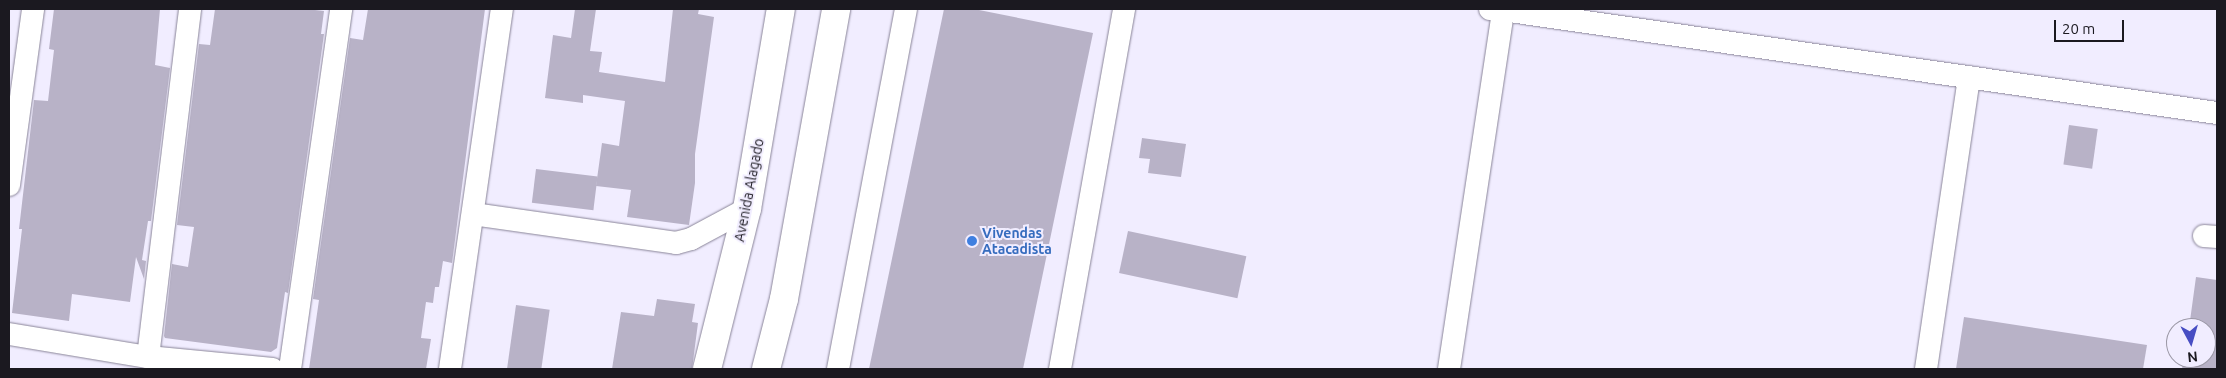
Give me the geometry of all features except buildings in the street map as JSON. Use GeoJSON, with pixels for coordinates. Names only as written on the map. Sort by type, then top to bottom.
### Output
{"type":"FeatureCollection","features":[{"type":"Feature","properties":{"kind":"main road","name":"Avenida Alagado"},"geometry":{"type":"LineString","coordinates":[[707,369],[748,209],[781,9]]}},
{"type":"Feature","properties":{"kind":"main road"},"geometry":{"type":"LineString","coordinates":[[766,369],[784,299],[836,9]]}},
{"type":"Feature","properties":{"kind":"street"},"geometry":{"type":"LineString","coordinates":[[9,185],[33,9]]}},
{"type":"Feature","properties":{"kind":"street"},"geometry":{"type":"LineString","coordinates":[[148,357],[190,9]]}},
{"type":"Feature","properties":{"kind":"street"},"geometry":{"type":"LineString","coordinates":[[290,369],[341,9]]}},
{"type":"Feature","properties":{"kind":"street"},"geometry":{"type":"LineString","coordinates":[[450,369],[502,9]]}},
{"type":"Feature","properties":{"kind":"street"},"geometry":{"type":"LineString","coordinates":[[838,369],[906,9]]}},
{"type":"Feature","properties":{"kind":"street"},"geometry":{"type":"LineString","coordinates":[[1060,369],[1124,9]]}},
{"type":"Feature","properties":{"kind":"street"},"geometry":{"type":"LineString","coordinates":[[1449,369],[1496,10],[2217,113]]}},
{"type":"Feature","properties":{"kind":"street"},"geometry":{"type":"LineString","coordinates":[[1926,369],[1970,78]]}},
{"type":"Feature","properties":{"kind":"street"},"geometry":{"type":"LineString","coordinates":[[473,214],[676,243],[691,239],[748,209]]}},
{"type":"Feature","properties":{"kind":"street"},"geometry":{"type":"LineString","coordinates":[[9,334],[148,357],[272,369]]}},
{"type":"Feature","properties":{"kind":"place","name":"Vivendas Atacadista"},"geometry":{"type":"Point","coordinates":[972,241]}}]}
